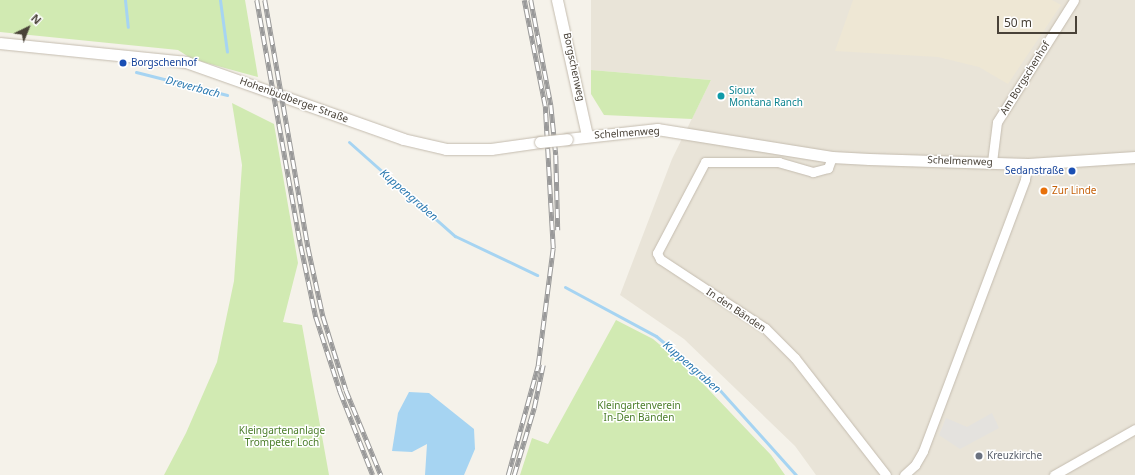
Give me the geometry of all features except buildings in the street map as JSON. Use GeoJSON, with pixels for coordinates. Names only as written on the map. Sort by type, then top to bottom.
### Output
{"type":"FeatureCollection","features":[{"type":"Feature","properties":{"kind":"street","name":"Borgschenweg"},"geometry":{"type":"LineString","coordinates":[[557,0],[587,135]]}},
{"type":"Feature","properties":{"kind":"street","name":"Am Borgschenhof"},"geometry":{"type":"LineString","coordinates":[[992,162],[997,122],[1074,0]]}},
{"type":"Feature","properties":{"kind":"street","name":"Hohenbudberger Straße"},"geometry":{"type":"LineString","coordinates":[[0,43],[186,62],[403,139],[446,149],[491,149],[587,135]]}},
{"type":"Feature","properties":{"kind":"street","name":"Schelmenweg"},"geometry":{"type":"LineString","coordinates":[[587,135],[657,129],[832,157],[1028,164],[1135,157]]}},
{"type":"Feature","properties":{"kind":"street","name":"In den Bänden"},"geometry":{"type":"LineString","coordinates":[[832,157],[828,168],[813,172],[779,162],[705,162],[657,253],[660,260],[765,328],[795,358],[886,475]]}},
{"type":"Feature","properties":{"kind":"street"},"geometry":{"type":"LineString","coordinates":[[904,475],[915,465],[923,451],[1025,180],[1028,164]]}},
{"type":"Feature","properties":{"kind":"street"},"geometry":{"type":"LineString","coordinates":[[1054,475],[1135,429]]}},
{"type":"Feature","properties":{"kind":"shaded area"},"geometry":{"type":"Polygon","coordinates":[[[591,0],[1135,0],[1135,475],[816,475],[795,446],[684,339],[620,295],[672,159],[711,80],[591,70],[591,0]]]}},
{"type":"Feature","properties":{"kind":"shaded area"},"geometry":{"type":"Polygon","coordinates":[[[853,0],[1052,0],[1061,5],[1008,84],[979,67],[938,57],[835,51],[853,0]]]}},
{"type":"Feature","properties":{"kind":"shaded area"},"geometry":{"type":"Polygon","coordinates":[[[992,413],[999,428],[960,449],[939,435],[946,418],[967,427],[992,413]]]}},
{"type":"Feature","properties":{"kind":"green space"},"geometry":{"type":"Polygon","coordinates":[[[0,0],[245,0],[258,77],[192,59],[178,50],[0,32],[0,0]]]}},
{"type":"Feature","properties":{"kind":"green space"},"geometry":{"type":"Polygon","coordinates":[[[591,70],[711,80],[692,119],[604,115],[591,94],[591,70]]]}},
{"type":"Feature","properties":{"kind":"green space","name":"Kleingartenanlage Trompeter Loch"},"geometry":{"type":"Polygon","coordinates":[[[232,103],[274,124],[298,263],[283,322],[302,325],[329,475],[164,475],[186,433],[217,362],[234,281],[242,165],[232,103]]]}},
{"type":"Feature","properties":{"kind":"green space","name":"Kleingartenverein In-Den Bänden"},"geometry":{"type":"Polygon","coordinates":[[[616,320],[653,339],[689,369],[771,455],[785,475],[520,475],[532,438],[548,444],[616,320]]]}},
{"type":"Feature","properties":{"kind":"water"},"geometry":{"type":"Polygon","coordinates":[[[409,392],[429,393],[474,429],[475,449],[464,475],[425,475],[427,444],[412,452],[392,451],[398,413],[409,392]]]}},
{"type":"Feature","properties":{"kind":"waterway","name":"Dreverbach"},"geometry":{"type":"LineString","coordinates":[[125,0],[128,27]]}},
{"type":"Feature","properties":{"kind":"waterway"},"geometry":{"type":"LineString","coordinates":[[220,0],[227,52]]}},
{"type":"Feature","properties":{"kind":"waterway","name":"Dreverbach"},"geometry":{"type":"LineString","coordinates":[[136,72],[227,95]]}},
{"type":"Feature","properties":{"kind":"waterway","name":"Kuppengraben"},"geometry":{"type":"LineString","coordinates":[[349,142],[455,236],[537,275]]}},
{"type":"Feature","properties":{"kind":"waterway","name":"Kuppengraben"},"geometry":{"type":"LineString","coordinates":[[565,287],[656,336],[717,387],[796,475]]}},
{"type":"Feature","properties":{"kind":"railway"},"geometry":{"type":"LineString","coordinates":[[257,0],[301,246],[316,317],[340,391],[373,475]]}},
{"type":"Feature","properties":{"kind":"railway"},"geometry":{"type":"LineString","coordinates":[[265,0],[308,247],[323,316],[346,390],[381,475]]}},
{"type":"Feature","properties":{"kind":"railway"},"geometry":{"type":"LineString","coordinates":[[508,475],[538,365],[553,248],[545,106],[524,0]]}},
{"type":"Feature","properties":{"kind":"railway"},"geometry":{"type":"LineString","coordinates":[[531,0],[551,105],[556,155],[558,230]]}},
{"type":"Feature","properties":{"kind":"railway"},"geometry":{"type":"LineString","coordinates":[[514,475],[534,408],[543,365]]}},
{"type":"Feature","properties":{"kind":"place","name":"Borgschenhof"},"geometry":{"type":"Point","coordinates":[123,63]}},
{"type":"Feature","properties":{"kind":"place","name":"Sioux Montana Ranch"},"geometry":{"type":"Point","coordinates":[721,96]}},
{"type":"Feature","properties":{"kind":"place","name":"Sedanstraße"},"geometry":{"type":"Point","coordinates":[1072,171]}},
{"type":"Feature","properties":{"kind":"place","name":"Zur Linde"},"geometry":{"type":"Point","coordinates":[1044,191]}},
{"type":"Feature","properties":{"kind":"place","name":"Kreuzkirche"},"geometry":{"type":"Point","coordinates":[979,456]}}]}
